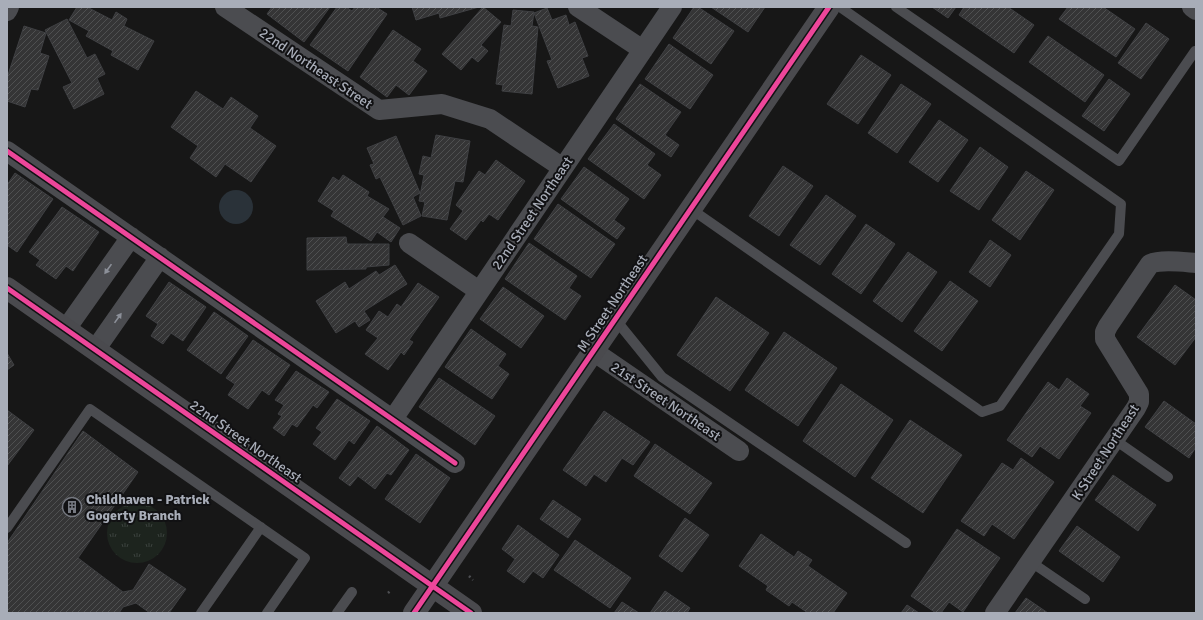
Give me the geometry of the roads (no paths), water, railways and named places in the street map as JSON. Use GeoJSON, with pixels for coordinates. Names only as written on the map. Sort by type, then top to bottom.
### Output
{"type":"FeatureCollection","features":[{"type":"Feature","properties":{"kind":"street","name":"22nd Northeast Street"},"geometry":{"type":"LineString","coordinates":[[224,7],[379,110],[442,104],[463,110],[490,119],[563,168]]}},
{"type":"Feature","properties":{"kind":"street"},"geometry":{"type":"LineString","coordinates":[[578,7],[643,50]]}},
{"type":"Feature","properties":{"kind":"street","name":"22nd Street Northeast"},"geometry":{"type":"LineString","coordinates":[[393,419],[672,7]]}},
{"type":"Feature","properties":{"kind":"street","name":"M Street Northeast"},"geometry":{"type":"LineString","coordinates":[[414,613],[829,7]]}},
{"type":"Feature","properties":{"kind":"street"},"geometry":{"type":"LineString","coordinates":[[1192,7],[1196,10]]}},
{"type":"Feature","properties":{"kind":"street"},"geometry":{"type":"LineString","coordinates":[[7,151],[455,463]]}},
{"type":"Feature","properties":{"kind":"street"},"geometry":{"type":"LineString","coordinates":[[66,329],[131,237]]}},
{"type":"Feature","properties":{"kind":"street"},"geometry":{"type":"LineString","coordinates":[[409,243],[479,291]]}},
{"type":"Feature","properties":{"kind":"street"},"geometry":{"type":"LineString","coordinates":[[96,350],[160,257]]}},
{"type":"Feature","properties":{"kind":"street","name":"K Street Northeast"},"geometry":{"type":"LineString","coordinates":[[995,613],[1115,440],[1139,402],[1139,394],[1105,339],[1104,332],[1150,264],[1154,262],[1196,263]]}},
{"type":"Feature","properties":{"kind":"street","name":"22nd Street Northeast"},"geometry":{"type":"LineString","coordinates":[[7,288],[471,613]]}},
{"type":"Feature","properties":{"kind":"street","name":"21st Street Northeast"},"geometry":{"type":"LineString","coordinates":[[593,351],[739,451]]}},
{"type":"Feature","properties":{"kind":"lane"},"geometry":{"type":"LineString","coordinates":[[690,209],[982,412],[1000,406],[1119,234],[1121,204],[840,7]]}},
{"type":"Feature","properties":{"kind":"lane"},"geometry":{"type":"LineString","coordinates":[[896,7],[1119,161],[1195,51]]}},
{"type":"Feature","properties":{"kind":"lane"},"geometry":{"type":"LineString","coordinates":[[615,319],[662,377],[906,543]]}},
{"type":"Feature","properties":{"kind":"lane"},"geometry":{"type":"LineString","coordinates":[[7,528],[90,408],[305,558],[266,613]]}},
{"type":"Feature","properties":{"kind":"lane"},"geometry":{"type":"LineString","coordinates":[[1115,440],[1168,476]]}},
{"type":"Feature","properties":{"kind":"lane"},"geometry":{"type":"LineString","coordinates":[[201,613],[261,527]]}},
{"type":"Feature","properties":{"kind":"lane"},"geometry":{"type":"LineString","coordinates":[[1031,562],[1085,599]]}},
{"type":"Feature","properties":{"kind":"lane"},"geometry":{"type":"LineString","coordinates":[[337,613],[352,592]]}},
{"type":"Feature","properties":{"kind":"place","name":"Childhaven - Patrick Gogerty Branch"},"geometry":{"type":"Point","coordinates":[72,507]}}]}
